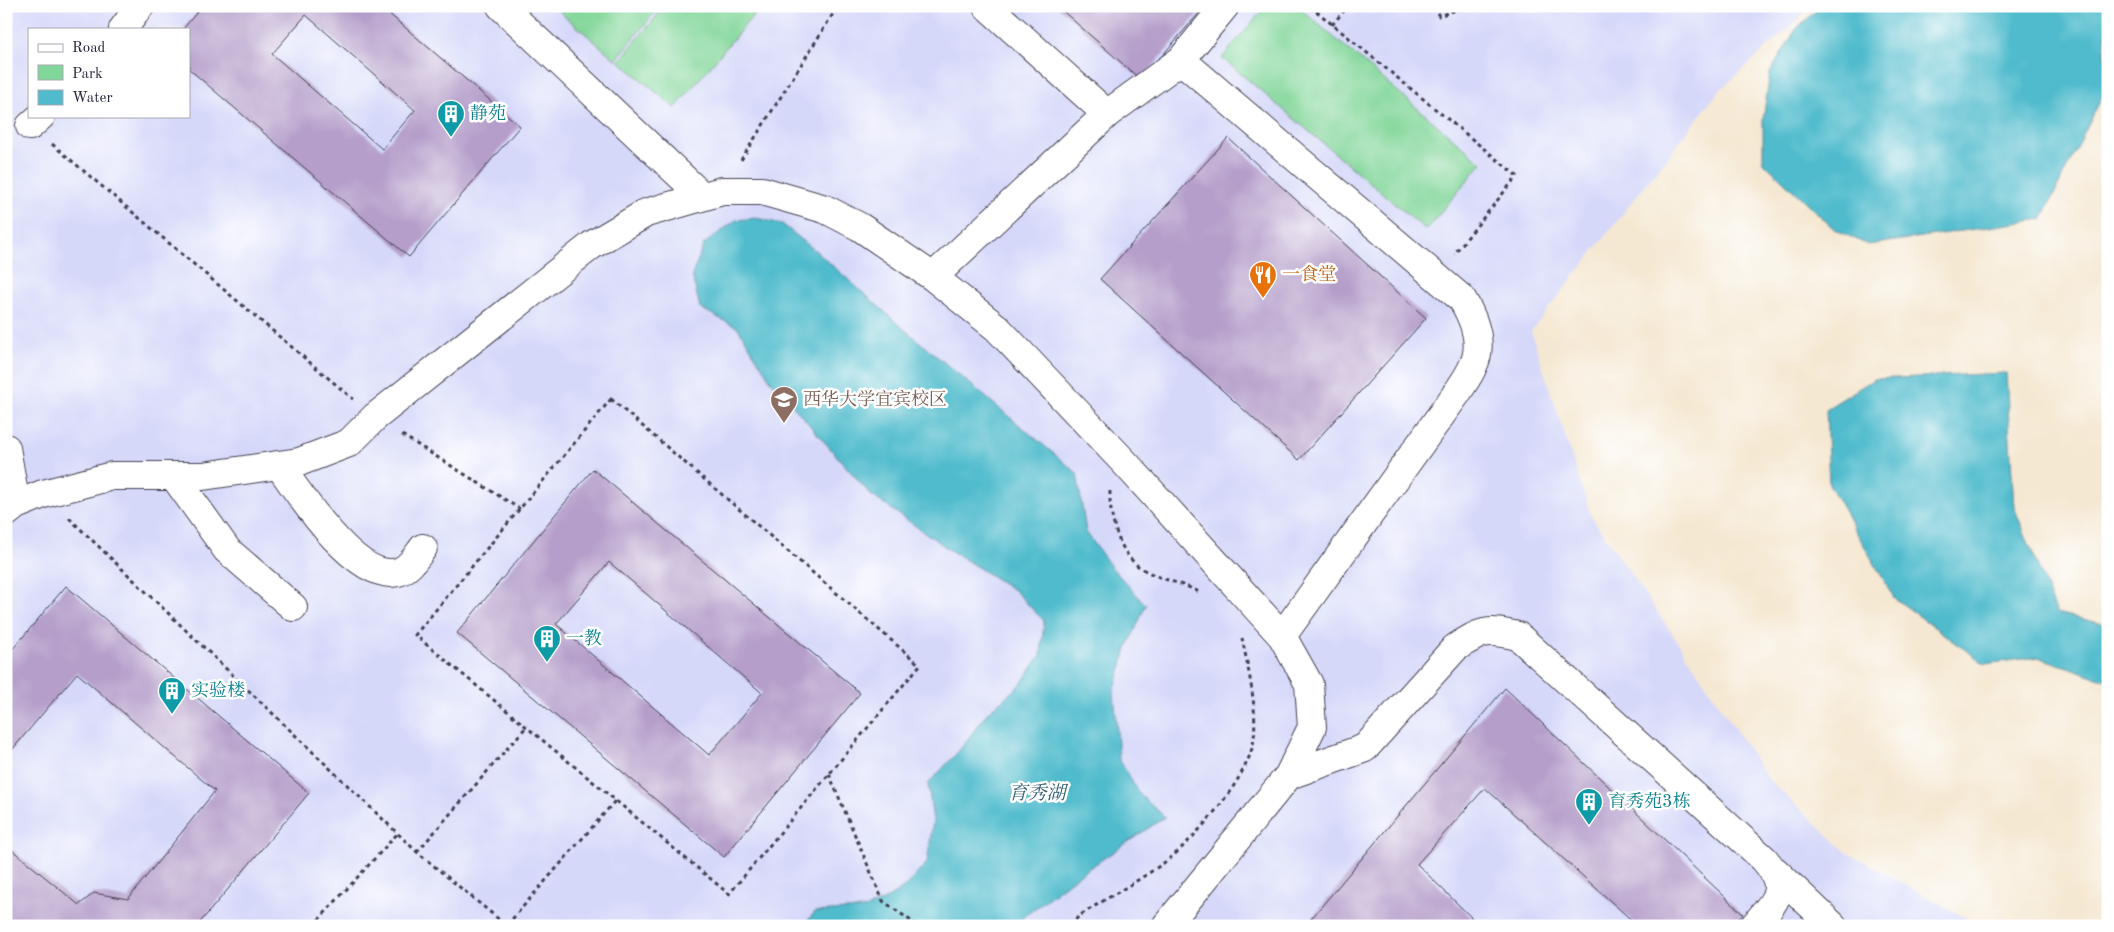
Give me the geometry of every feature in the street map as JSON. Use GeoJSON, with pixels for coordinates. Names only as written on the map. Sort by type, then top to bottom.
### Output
{"type":"FeatureCollection","features":[{"type":"Feature","properties":{"kind":"street"},"geometry":{"type":"LineString","coordinates":[[123,28],[140,6]]}},
{"type":"Feature","properties":{"kind":"street"},"geometry":{"type":"LineString","coordinates":[[501,6],[712,193]]}},
{"type":"Feature","properties":{"kind":"street"},"geometry":{"type":"LineString","coordinates":[[986,6],[1108,114]]}},
{"type":"Feature","properties":{"kind":"street"},"geometry":{"type":"LineString","coordinates":[[933,277],[1108,114],[1181,60],[1225,6]]}},
{"type":"Feature","properties":{"kind":"street"},"geometry":{"type":"LineString","coordinates":[[1181,60],[1462,299],[1472,314],[1478,340],[1474,365],[1457,393],[1282,636]]}},
{"type":"Feature","properties":{"kind":"street"},"geometry":{"type":"LineString","coordinates":[[6,448],[11,509],[43,494],[112,476],[203,476],[299,462],[348,443],[375,417],[592,245],[646,213],[712,193],[762,191],[825,209],[860,226],[933,277],[997,328],[1126,464],[1282,636],[1309,684],[1312,727],[1289,775],[1166,926]]}},
{"type":"Feature","properties":{"kind":"street"},"geometry":{"type":"LineString","coordinates":[[279,465],[328,530],[362,562],[378,570],[399,572],[413,562],[422,548]]}},
{"type":"Feature","properties":{"kind":"street"},"geometry":{"type":"LineString","coordinates":[[174,476],[227,550],[293,608]]}},
{"type":"Feature","properties":{"kind":"street"},"geometry":{"type":"LineString","coordinates":[[1289,775],[1365,748],[1456,648],[1474,636],[1487,631],[1518,636],[1764,859],[1774,871],[1833,926]]}},
{"type":"Feature","properties":{"kind":"street"},"geometry":{"type":"LineString","coordinates":[[1754,926],[1777,896],[1779,882],[1774,871]]}},
{"type":"Feature","properties":{"kind":"path"},"geometry":{"type":"LineString","coordinates":[[712,193],[838,6]]}},
{"type":"Feature","properties":{"kind":"path"},"geometry":{"type":"LineString","coordinates":[[1310,6],[1517,176],[1436,277]]}},
{"type":"Feature","properties":{"kind":"path"},"geometry":{"type":"LineString","coordinates":[[1332,25],[1348,6]]}},
{"type":"Feature","properties":{"kind":"path"},"geometry":{"type":"LineString","coordinates":[[1434,6],[1439,16],[1467,6]]}},
{"type":"Feature","properties":{"kind":"path"},"geometry":{"type":"LineString","coordinates":[[35,121],[375,417],[520,509]]}},
{"type":"Feature","properties":{"kind":"path"},"geometry":{"type":"LineString","coordinates":[[611,399],[920,665],[728,894],[415,635],[520,509],[611,399]]}},
{"type":"Feature","properties":{"kind":"path"},"geometry":{"type":"LineString","coordinates":[[1126,464],[1111,478],[1110,500],[1115,528],[1123,547],[1138,566],[1159,577],[1185,584],[1206,596]]}},
{"type":"Feature","properties":{"kind":"path"},"geometry":{"type":"LineString","coordinates":[[43,494],[417,852],[507,926],[615,801]]}},
{"type":"Feature","properties":{"kind":"path"},"geometry":{"type":"LineString","coordinates":[[1070,926],[1079,916],[1168,859],[1193,836],[1220,804],[1240,776],[1253,744],[1254,710],[1250,674],[1242,638],[1237,631]]}},
{"type":"Feature","properties":{"kind":"path"},"geometry":{"type":"LineString","coordinates":[[417,852],[526,727]]}},
{"type":"Feature","properties":{"kind":"path"},"geometry":{"type":"LineString","coordinates":[[829,774],[883,901],[914,922],[913,926]]}},
{"type":"Feature","properties":{"kind":"path"},"geometry":{"type":"LineString","coordinates":[[313,926],[398,834]]}},
{"type":"Feature","properties":{"kind":"shaded area","name":"西华大学宜宾校区"},"geometry":{"type":"Polygon","coordinates":[[[6,6],[1813,6],[1719,91],[1531,331],[1591,516],[1680,645],[1767,778],[1845,851],[1980,926],[6,926],[6,6]]]}},
{"type":"Feature","properties":{"kind":"green space"},"geometry":{"type":"Polygon","coordinates":[[[565,6],[660,6],[616,60],[560,12],[565,6]]]}},
{"type":"Feature","properties":{"kind":"green space"},"geometry":{"type":"Polygon","coordinates":[[[665,6],[751,6],[757,11],[675,108],[619,61],[665,6]]]}},
{"type":"Feature","properties":{"kind":"green space"},"geometry":{"type":"Polygon","coordinates":[[[1266,6],[1297,6],[1482,163],[1426,230],[1222,58],[1266,6]]]}},
{"type":"Feature","properties":{"kind":"water"},"geometry":{"type":"Polygon","coordinates":[[[1821,6],[2108,6],[2104,52],[2108,68],[2108,85],[2042,219],[1868,245],[1834,229],[1763,162],[1763,119],[1770,73],[1796,29],[1821,6]]]}},
{"type":"Feature","properties":{"kind":"water","name":"育秀湖"},"geometry":{"type":"Polygon","coordinates":[[[756,218],[782,224],[816,251],[904,329],[1077,473],[1086,532],[1112,568],[1146,605],[1127,648],[1114,691],[1119,759],[1140,795],[1165,817],[1073,879],[1012,926],[803,926],[815,912],[864,909],[883,901],[905,887],[927,863],[933,821],[928,784],[958,752],[988,712],[1020,685],[1041,655],[1044,621],[1014,590],[950,550],[871,495],[771,381],[738,328],[700,308],[692,275],[704,244],[736,220],[756,218]]]}},
{"type":"Feature","properties":{"kind":"water"},"geometry":{"type":"Polygon","coordinates":[[[2006,373],[2014,507],[2057,613],[2108,625],[2108,681],[2038,657],[1985,664],[1894,598],[1829,484],[1826,409],[1874,379],[2006,373]]]}},
{"type":"Feature","properties":{"kind":"building","name":"静苑"},"geometry":{"type":"Polygon","coordinates":[[[202,6],[380,6],[520,126],[409,257],[190,70],[190,28],[184,28],[202,6]],[[306,15],[272,54],[382,149],[415,110],[306,15]]]}},
{"type":"Feature","properties":{"kind":"building"},"geometry":{"type":"Polygon","coordinates":[[[1057,6],[1205,6],[1141,80],[1057,6]]]}},
{"type":"Feature","properties":{"kind":"building","name":"一食堂"},"geometry":{"type":"Polygon","coordinates":[[[1228,138],[1426,318],[1299,460],[1100,279],[1228,138]]]}},
{"type":"Feature","properties":{"kind":"building","name":"一教"},"geometry":{"type":"Polygon","coordinates":[[[593,469],[860,693],[724,857],[457,633],[593,469]],[[609,562],[556,624],[709,755],[762,693],[609,562]]]}},
{"type":"Feature","properties":{"kind":"building","name":"实验楼"},"geometry":{"type":"Polygon","coordinates":[[[66,586],[309,793],[197,926],[6,926],[6,845],[79,905],[94,893],[128,899],[215,791],[77,673],[6,757],[6,657],[66,586]]]}},
{"type":"Feature","properties":{"kind":"building","name":"育秀苑3栋"},"geometry":{"type":"Polygon","coordinates":[[[1505,688],[1743,914],[1732,926],[1638,926],[1485,788],[1417,864],[1480,926],[1305,926],[1505,688]]]}},
{"type":"Feature","properties":{"kind":"place","name":"静苑"},"geometry":{"type":"Point","coordinates":[451,138]}},
{"type":"Feature","properties":{"kind":"place","name":"一食堂"},"geometry":{"type":"Point","coordinates":[1263,299]}},
{"type":"Feature","properties":{"kind":"place","name":"西华大学宜宾校区"},"geometry":{"type":"Point","coordinates":[784,424]}},
{"type":"Feature","properties":{"kind":"place","name":"一教"},"geometry":{"type":"Point","coordinates":[547,663]}},
{"type":"Feature","properties":{"kind":"place","name":"实验楼"},"geometry":{"type":"Point","coordinates":[172,715]}},
{"type":"Feature","properties":{"kind":"place","name":"育秀苑3栋"},"geometry":{"type":"Point","coordinates":[1589,826]}}]}
